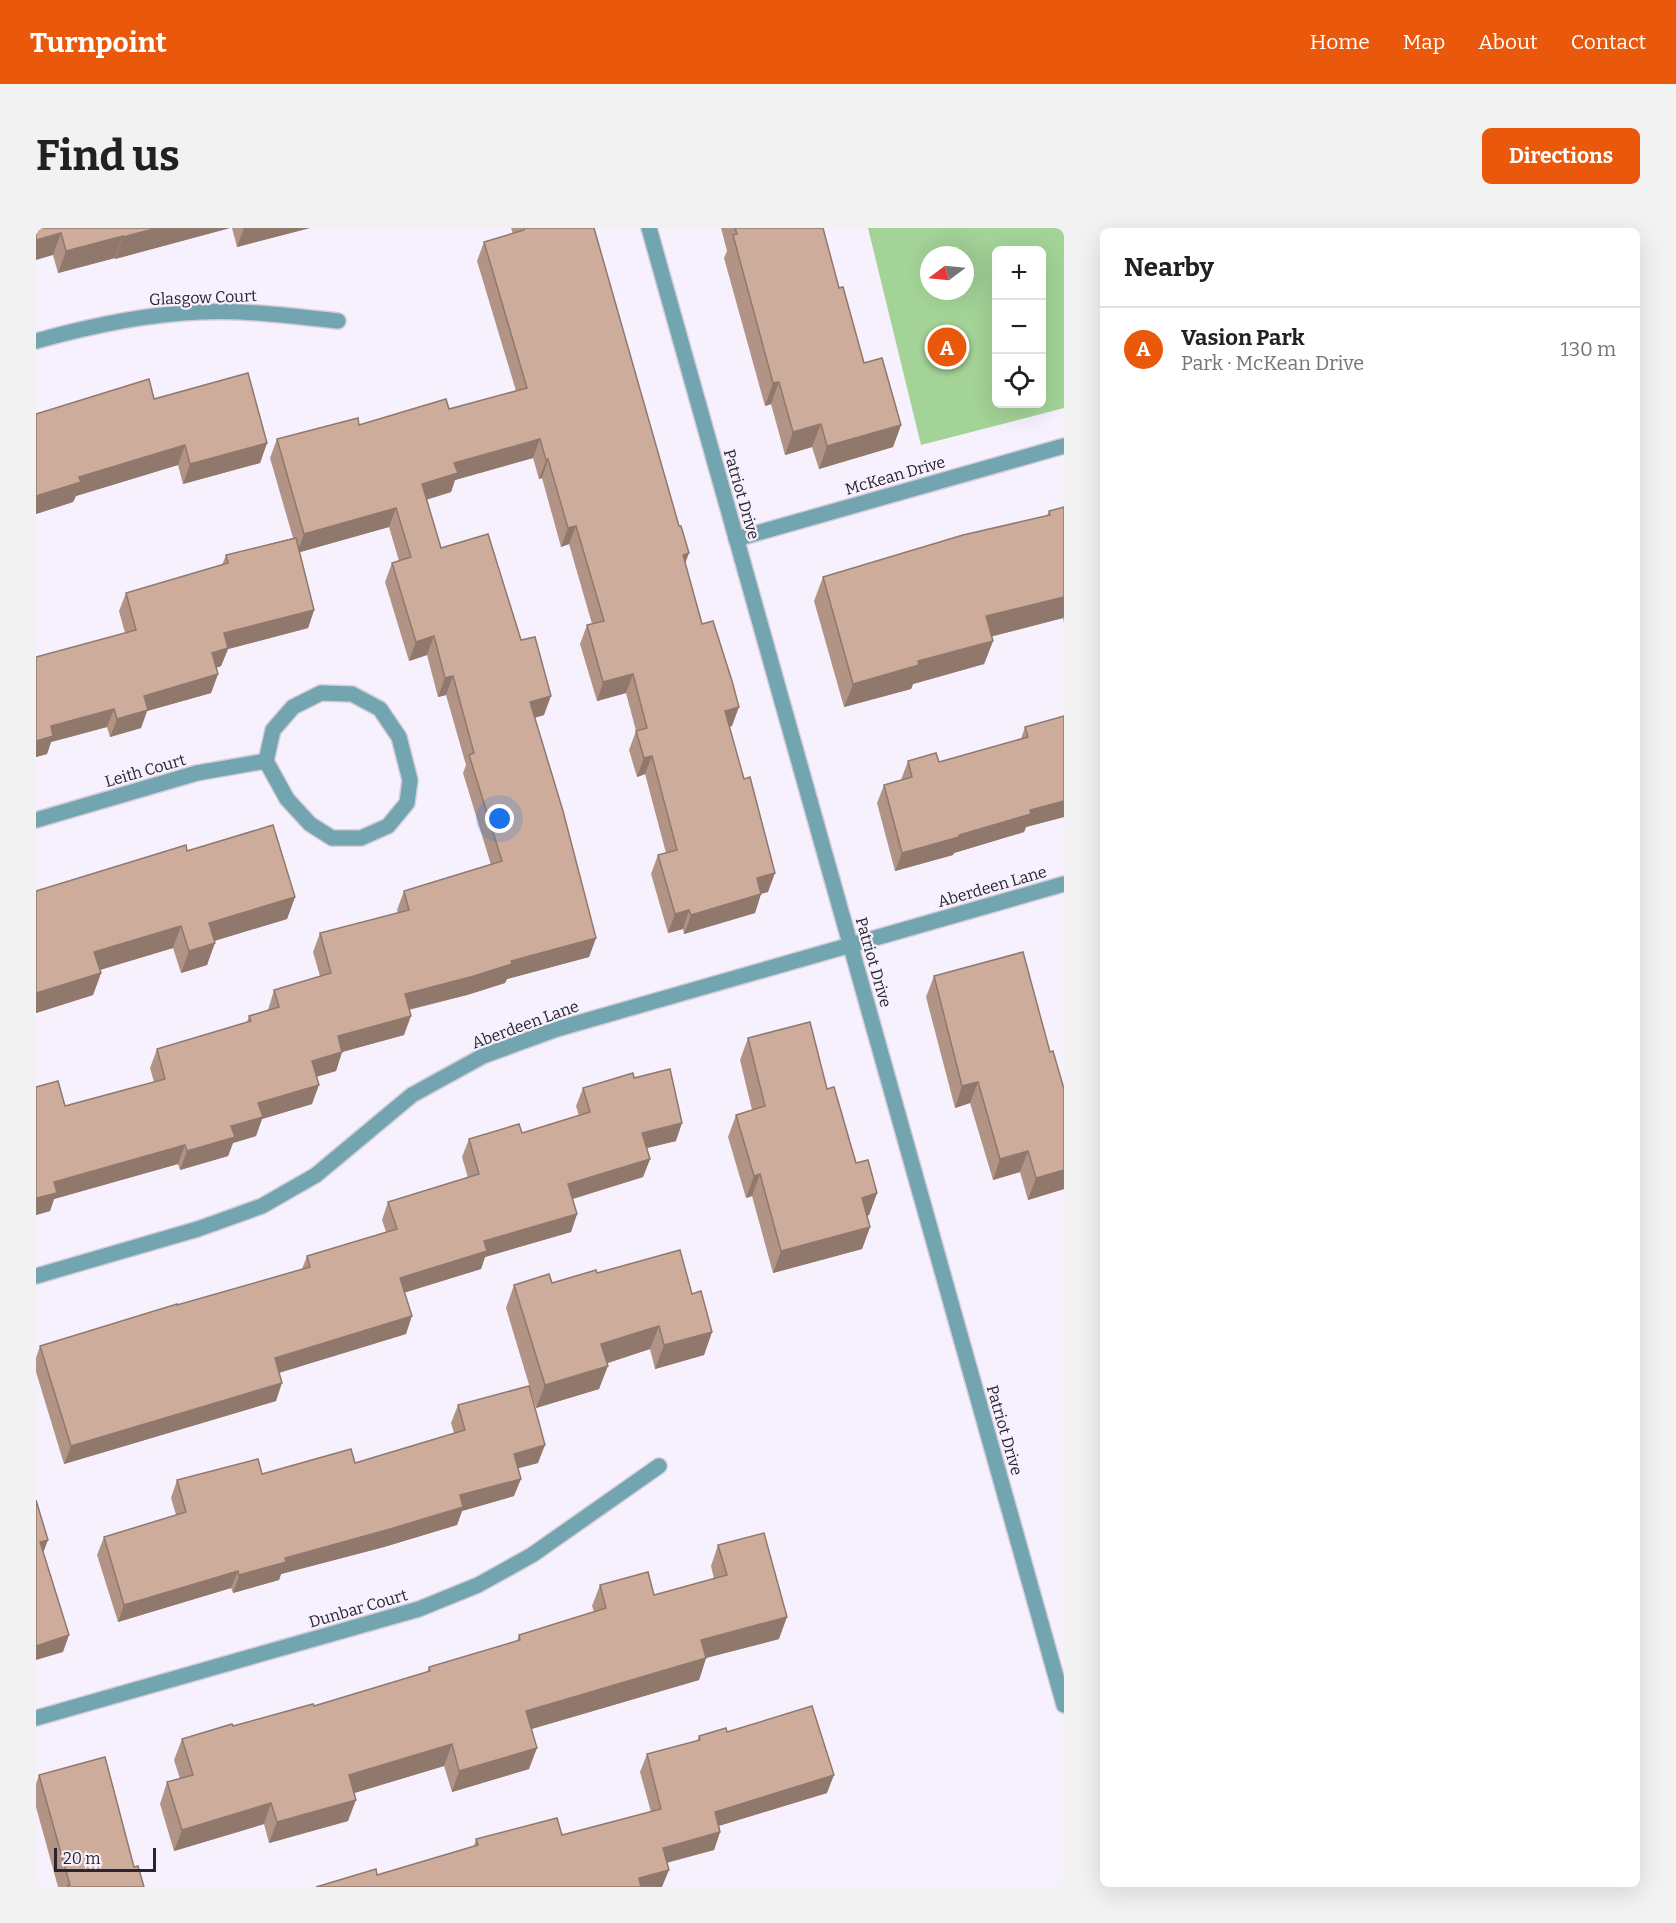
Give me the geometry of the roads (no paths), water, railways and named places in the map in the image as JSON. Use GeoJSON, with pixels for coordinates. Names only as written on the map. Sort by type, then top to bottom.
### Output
{"type":"FeatureCollection","features":[{"type":"Feature","properties":{"kind":"street","name":"Patriot Drive"},"geometry":{"type":"LineString","coordinates":[[649,228],[1064,1705]]}},
{"type":"Feature","properties":{"kind":"street","name":"Glasgow Court"},"geometry":{"type":"LineString","coordinates":[[36,341],[83,328],[148,316],[200,312],[266,313],[338,321]]}},
{"type":"Feature","properties":{"kind":"street","name":"McKean Drive"},"geometry":{"type":"LineString","coordinates":[[736,539],[1064,446]]}},
{"type":"Feature","properties":{"kind":"street"},"geometry":{"type":"LineString","coordinates":[[321,693],[352,694],[380,709],[399,737],[410,780],[407,803],[388,826],[361,838],[332,838],[310,824],[287,799],[266,761],[273,730],[293,707],[321,693]]}},
{"type":"Feature","properties":{"kind":"street","name":"Leith Court"},"geometry":{"type":"LineString","coordinates":[[36,820],[197,773],[266,761]]}},
{"type":"Feature","properties":{"kind":"street","name":"Aberdeen Lane"},"geometry":{"type":"LineString","coordinates":[[36,1276],[198,1229],[262,1206],[316,1175],[412,1095],[483,1056],[557,1029],[1064,884]]}},
{"type":"Feature","properties":{"kind":"street","name":"Dunbar Court"},"geometry":{"type":"LineString","coordinates":[[36,1718],[419,1609],[468,1589],[532,1555],[659,1466]]}},
{"type":"Feature","properties":{"kind":"place","name":"Vasion Park"},"geometry":{"type":"Point","coordinates":[947,347]}}]}
